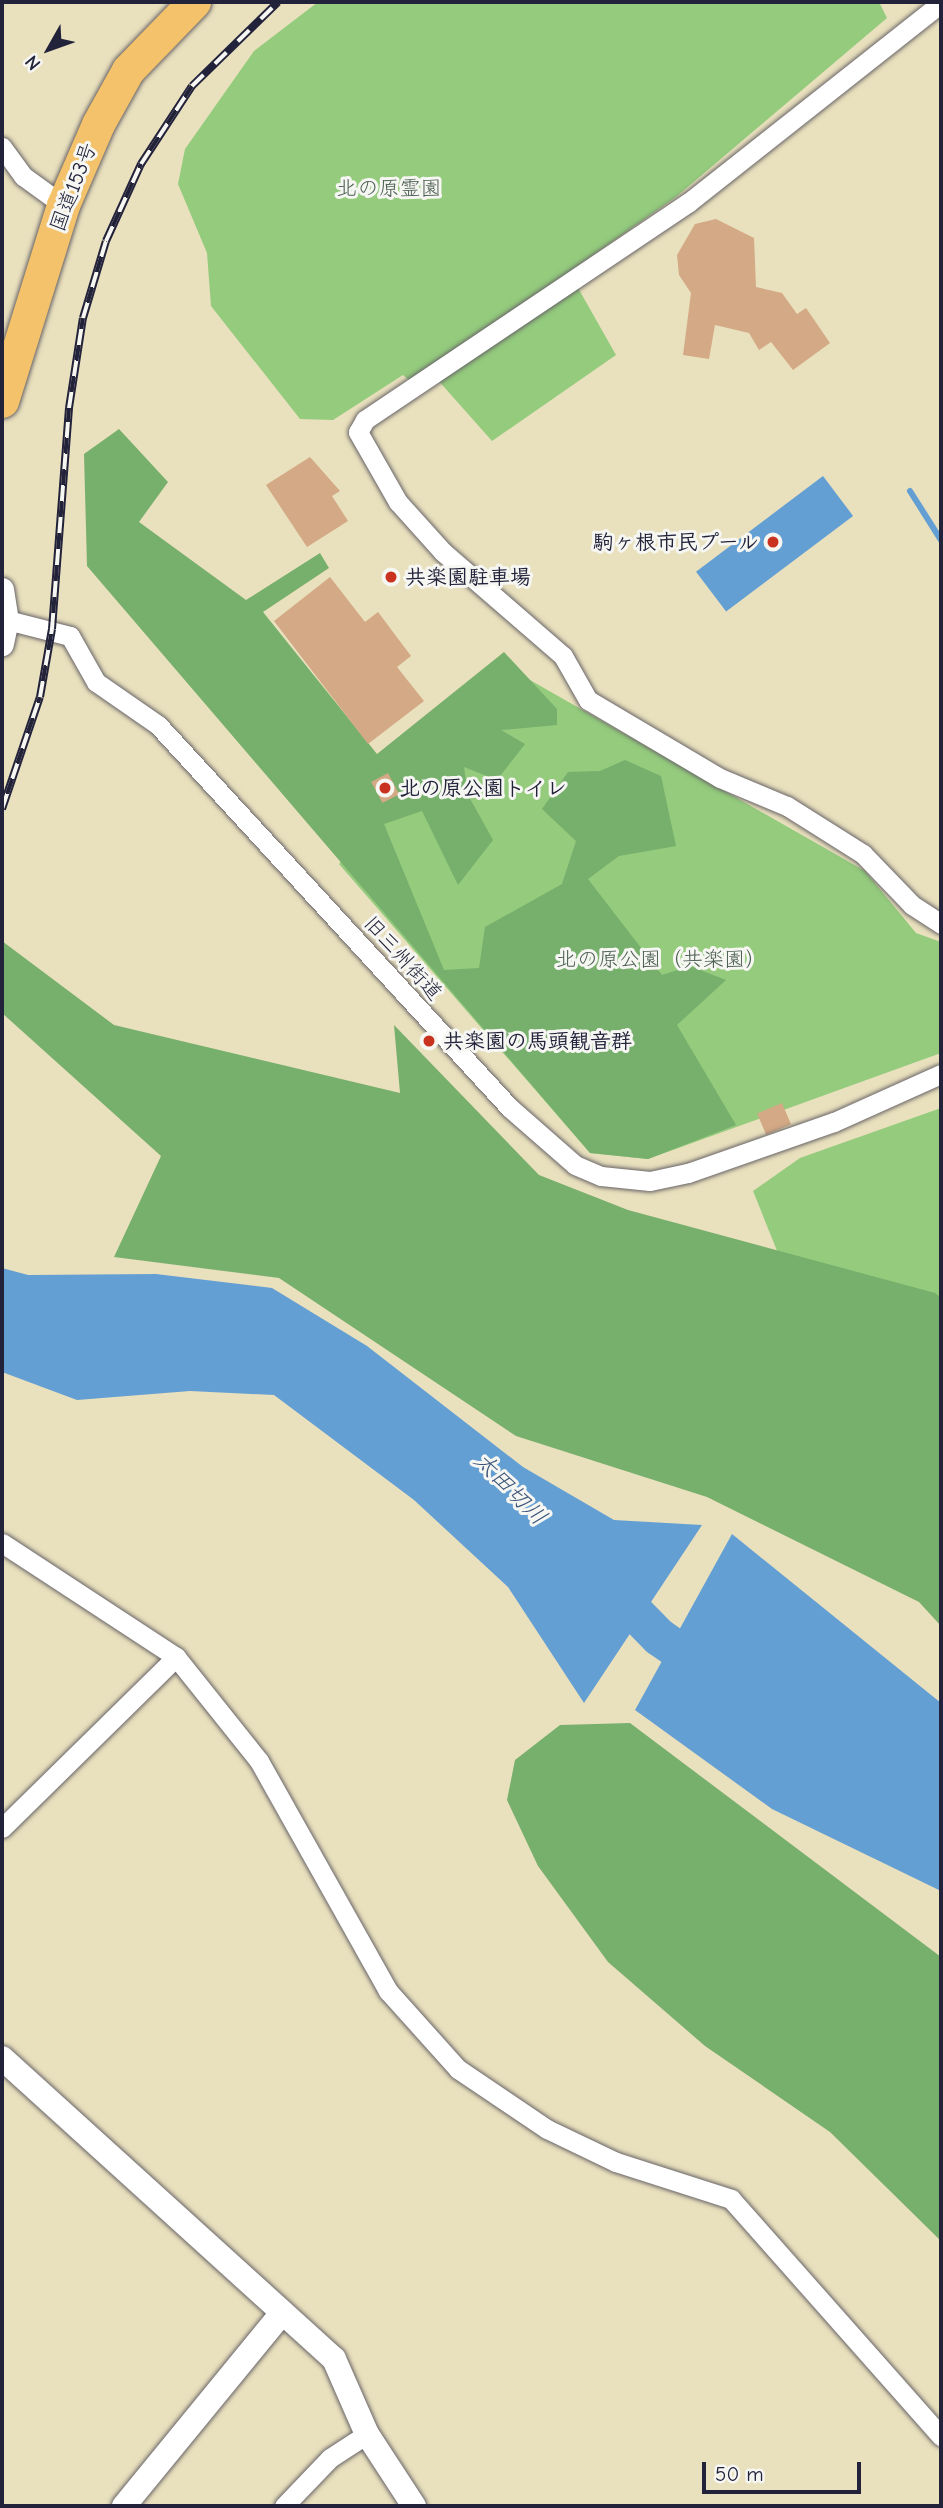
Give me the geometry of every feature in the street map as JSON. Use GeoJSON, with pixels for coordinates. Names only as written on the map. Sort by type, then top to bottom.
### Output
{"type":"FeatureCollection","features":[{"type":"Feature","properties":{"kind":"highway","name":"国道153号"},"geometry":{"type":"LineString","coordinates":[[2,401],[12,350],[63,205],[128,70],[194,2]]}},
{"type":"Feature","properties":{"kind":"street"},"geometry":{"type":"LineString","coordinates":[[941,3],[659,224],[365,420],[358,432],[398,502],[443,552],[563,656],[588,700],[720,778],[787,806],[863,854],[912,905],[941,924]]}},
{"type":"Feature","properties":{"kind":"street"},"geometry":{"type":"LineString","coordinates":[[2,147],[23,176],[63,205]]}},
{"type":"Feature","properties":{"kind":"street"},"geometry":{"type":"LineString","coordinates":[[2,590],[4,632]]}},
{"type":"Feature","properties":{"kind":"street","name":"旧三州街道"},"geometry":{"type":"LineString","coordinates":[[4,632],[70,636],[96,682],[158,725],[510,1108],[575,1165],[632,1180],[688,1173],[834,1122],[941,1074]]}},
{"type":"Feature","properties":{"kind":"street"},"geometry":{"type":"LineString","coordinates":[[2,1543],[176,1657],[259,1761],[388,1990],[458,2069],[547,2129],[617,2162],[731,2199],[941,2436]]}},
{"type":"Feature","properties":{"kind":"street"},"geometry":{"type":"LineString","coordinates":[[2,1828],[176,1657]]}},
{"type":"Feature","properties":{"kind":"street"},"geometry":{"type":"LineString","coordinates":[[2,2058],[334,2360],[368,2434],[414,2506]]}},
{"type":"Feature","properties":{"kind":"street"},"geometry":{"type":"LineString","coordinates":[[124,2506],[281,2314]]}},
{"type":"Feature","properties":{"kind":"street"},"geometry":{"type":"LineString","coordinates":[[284,2506],[330,2458],[368,2434]]}},
{"type":"Feature","properties":{"kind":"green space","name":"北の原霊園"},"geometry":{"type":"Polygon","coordinates":[[[318,2],[879,2],[887,18],[676,197],[569,272],[616,355],[492,441],[429,370],[411,382],[403,375],[333,420],[300,419],[211,306],[207,253],[178,184],[185,149],[254,51],[318,2]]]}},
{"type":"Feature","properties":{"kind":"green space"},"geometry":{"type":"Polygon","coordinates":[[[119,429],[168,482],[139,522],[246,600],[320,553],[329,568],[263,612],[377,754],[504,652],[557,709],[557,725],[501,730],[525,744],[497,780],[464,767],[468,795],[493,840],[458,885],[422,811],[384,824],[444,970],[479,968],[485,927],[562,884],[576,841],[542,809],[568,772],[600,771],[625,760],[661,776],[676,846],[619,856],[588,879],[662,975],[690,966],[726,980],[677,1025],[736,1125],[648,1159],[590,1153],[87,566],[84,454],[119,429]]]}},
{"type":"Feature","properties":{"kind":"green space","name":"北の原公園（共楽園）"},"geometry":{"type":"Polygon","coordinates":[[[500,663],[865,871],[916,933],[941,942],[941,1053],[648,1159],[590,1153],[339,864],[500,663]]]}},
{"type":"Feature","properties":{"kind":"green space"},"geometry":{"type":"Polygon","coordinates":[[[2,941],[114,1025],[400,1093],[394,1025],[539,1175],[628,1210],[935,1293],[941,1298],[941,1626],[919,1602],[707,1497],[516,1436],[279,1278],[114,1257],[161,1156],[2,1013],[2,941]]]}},
{"type":"Feature","properties":{"kind":"green space"},"geometry":{"type":"Polygon","coordinates":[[[941,1108],[941,1320],[790,1283],[753,1191],[800,1158],[941,1108]]]}},
{"type":"Feature","properties":{"kind":"green space"},"geometry":{"type":"Polygon","coordinates":[[[630,1723],[941,1957],[941,2241],[830,2132],[705,2046],[608,1962],[538,1866],[507,1800],[515,1760],[560,1725],[630,1723]]]}},
{"type":"Feature","properties":{"kind":"water","name":"駒ヶ根市民プール"},"geometry":{"type":"Polygon","coordinates":[[[823,476],[853,516],[726,612],[696,572],[823,476]]]}},
{"type":"Feature","properties":{"kind":"water"},"geometry":{"type":"Polygon","coordinates":[[[2,1268],[28,1275],[156,1274],[272,1288],[367,1346],[523,1467],[614,1520],[702,1525],[584,1703],[508,1587],[414,1500],[274,1395],[190,1391],[77,1400],[2,1372],[2,1268]]]}},
{"type":"Feature","properties":{"kind":"water"},"geometry":{"type":"Polygon","coordinates":[[[732,1534],[941,1703],[941,1891],[772,1809],[635,1710],[732,1534]]]}},
{"type":"Feature","properties":{"kind":"building"},"geometry":{"type":"Polygon","coordinates":[[[716,219],[754,238],[756,287],[782,293],[797,314],[806,308],[830,343],[793,370],[771,342],[759,350],[749,333],[715,325],[709,359],[683,355],[691,293],[679,275],[677,255],[695,224],[716,219]]]}},
{"type":"Feature","properties":{"kind":"building"},"geometry":{"type":"Polygon","coordinates":[[[310,457],[340,491],[332,496],[348,521],[307,547],[266,485],[310,457]]]}},
{"type":"Feature","properties":{"kind":"building"},"geometry":{"type":"Polygon","coordinates":[[[330,577],[365,622],[378,612],[411,656],[397,667],[424,701],[368,744],[274,621],[330,577]]]}},
{"type":"Feature","properties":{"kind":"building","name":"北の原公園トイレ"},"geometry":{"type":"Polygon","coordinates":[[[388,773],[399,794],[382,803],[371,782],[388,773]]]}},
{"type":"Feature","properties":{"kind":"building"},"geometry":{"type":"Polygon","coordinates":[[[782,1103],[791,1124],[766,1135],[757,1114],[782,1103]]]}},
{"type":"Feature","properties":{"kind":"waterway"},"geometry":{"type":"LineString","coordinates":[[910,491],[941,540]]}},
{"type":"Feature","properties":{"kind":"waterway","name":"太田切川"},"geometry":{"type":"LineString","coordinates":[[603,1580],[659,1637],[714,1675]]}},
{"type":"Feature","properties":{"kind":"railway"},"geometry":{"type":"LineString","coordinates":[[2,809],[40,697],[52,629],[69,408],[83,318],[106,241],[141,164],[192,86],[278,2]]}},
{"type":"Feature","properties":{"kind":"place","name":"駒ヶ根市民プール"},"geometry":{"type":"Point","coordinates":[773,542]}},
{"type":"Feature","properties":{"kind":"place","name":"共楽園駐車場"},"geometry":{"type":"Point","coordinates":[391,577]}},
{"type":"Feature","properties":{"kind":"place","name":"北の原公園トイレ"},"geometry":{"type":"Point","coordinates":[385,788]}},
{"type":"Feature","properties":{"kind":"place","name":"共楽園の馬頭観音群"},"geometry":{"type":"Point","coordinates":[429,1041]}}]}
